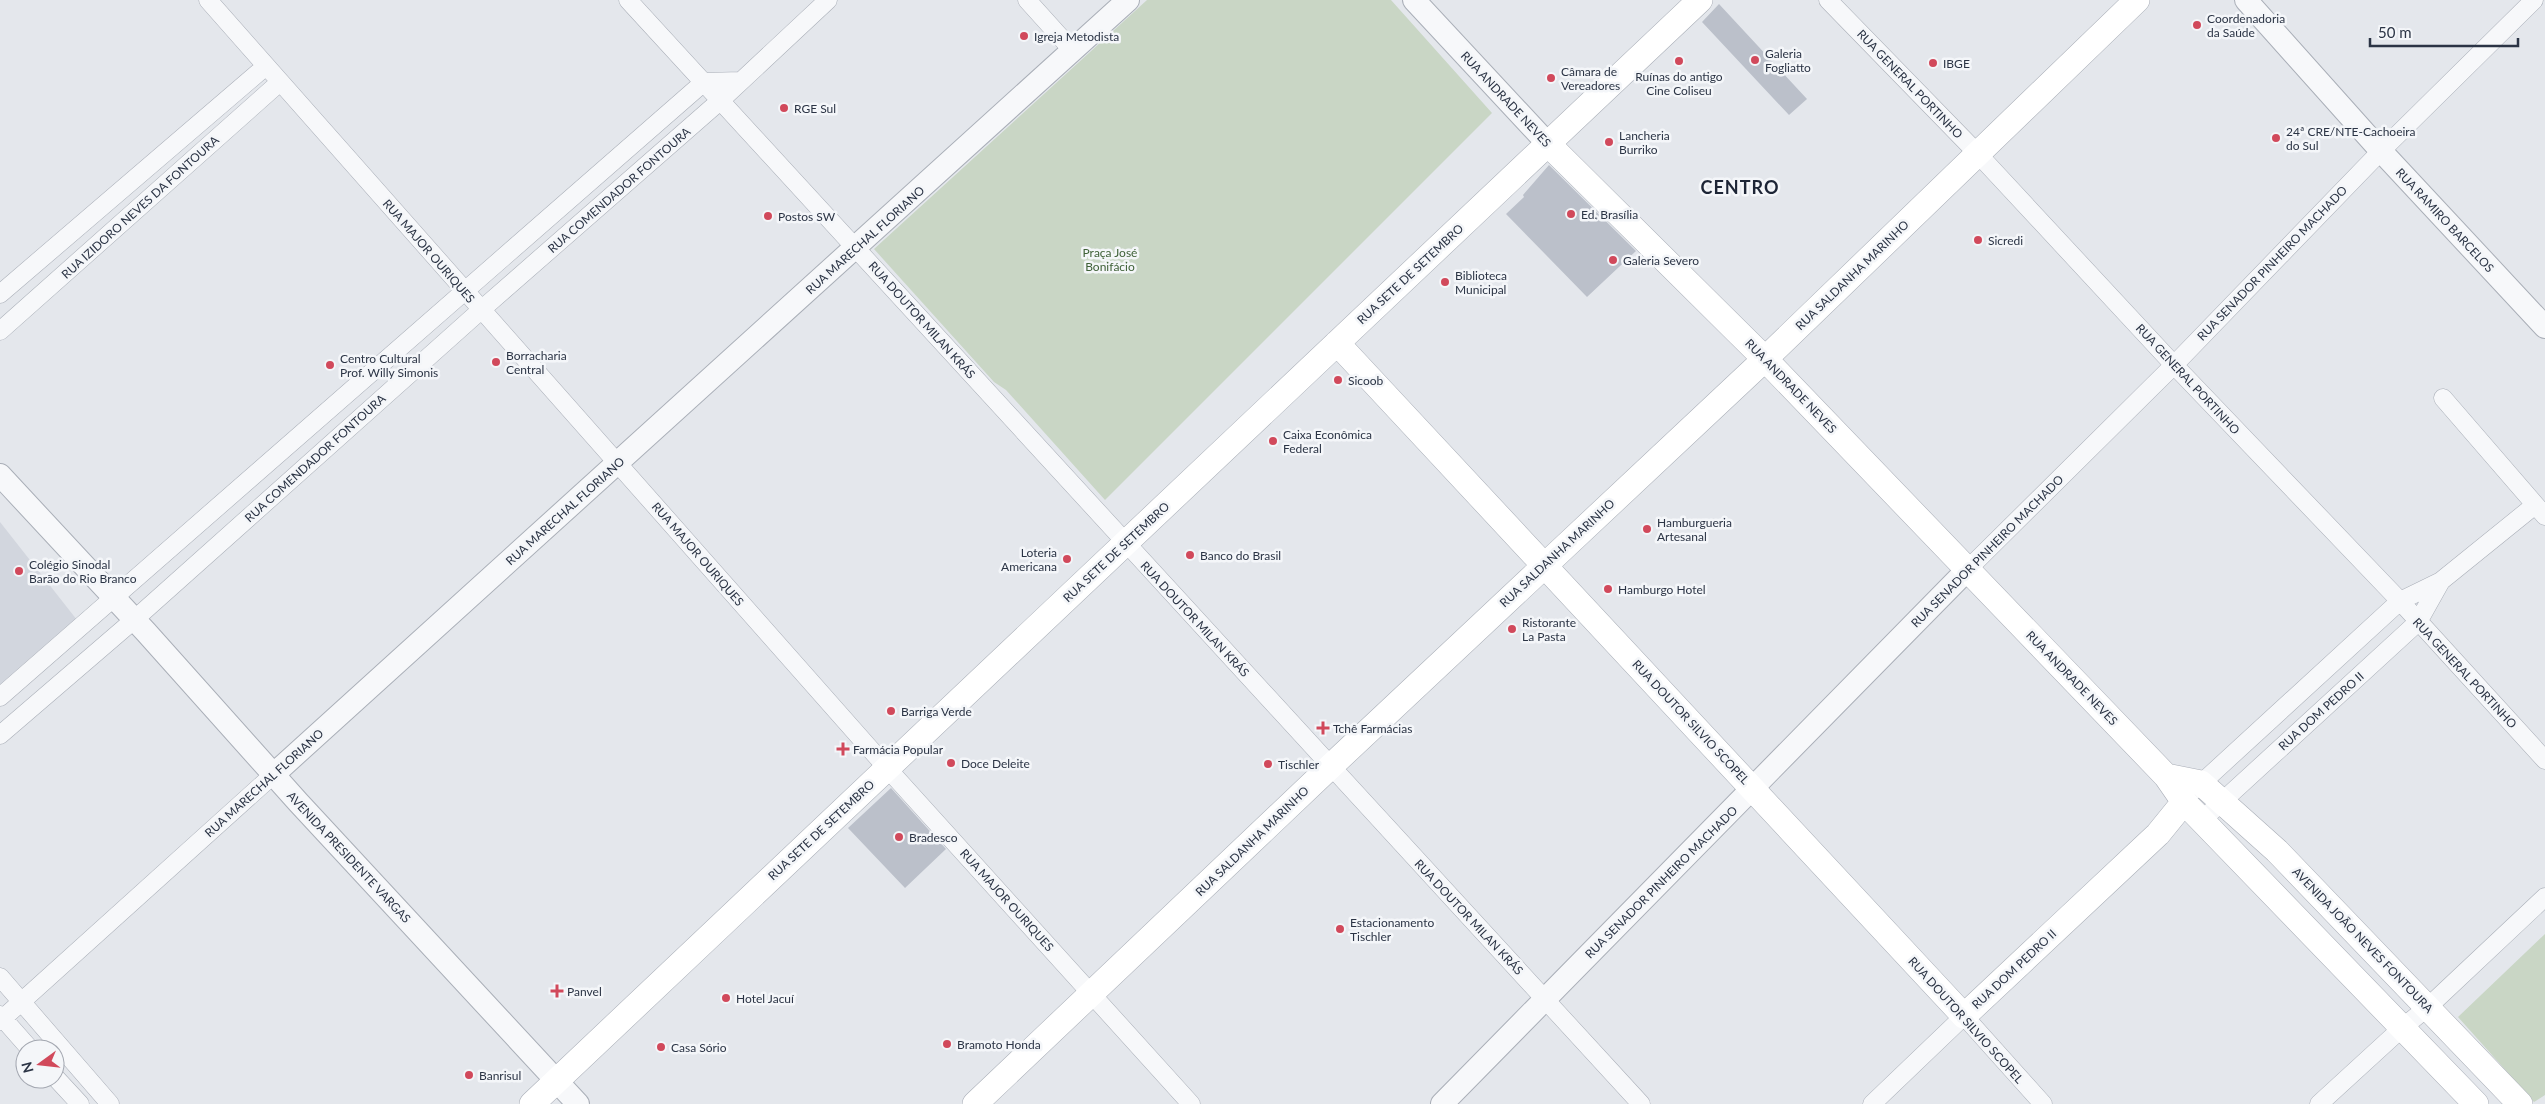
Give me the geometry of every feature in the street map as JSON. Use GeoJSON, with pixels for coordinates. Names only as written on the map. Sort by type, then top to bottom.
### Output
{"type":"FeatureCollection","features":[{"type":"Feature","properties":{"kind":"main road","name":"RUA SETE DE SETEMBRO"},"geometry":{"type":"LineString","coordinates":[[532,1104],[1700,0]]}},
{"type":"Feature","properties":{"kind":"main road","name":"RUA SALDANHA MARINHO"},"geometry":{"type":"LineString","coordinates":[[975,1104],[1543,566],[1765,359],[2137,0]]}},
{"type":"Feature","properties":{"kind":"main road","name":"RUA ANDRADE NEVES"},"geometry":{"type":"LineString","coordinates":[[1548,144],[1765,359],[1968,569],[2166,776],[2184,802]]}},
{"type":"Feature","properties":{"kind":"main road","name":"RUA DOUTOR SILVIO SCOPEL"},"geometry":{"type":"LineString","coordinates":[[1336,343],[1964,1016]]}},
{"type":"Feature","properties":{"kind":"main road"},"geometry":{"type":"LineString","coordinates":[[2166,776],[2201,783]]}},
{"type":"Feature","properties":{"kind":"main road","name":"AVENIDA JOÃO NEVES FONTOURA"},"geometry":{"type":"LineString","coordinates":[[2201,783],[2277,851],[2520,1104]]}},
{"type":"Feature","properties":{"kind":"main road"},"geometry":{"type":"LineString","coordinates":[[2184,802],[2476,1104]]}},
{"type":"Feature","properties":{"kind":"main road","name":"RUA DOM PEDRO II"},"geometry":{"type":"LineString","coordinates":[[1964,1016],[2158,834],[2184,802]]}},
{"type":"Feature","properties":{"kind":"main road","name":"RUA DOM PEDRO II"},"geometry":{"type":"LineString","coordinates":[[2158,834],[2202,820]]}},
{"type":"Feature","properties":{"kind":"main road"},"geometry":{"type":"LineString","coordinates":[[2302,924],[2325,901]]}},
{"type":"Feature","properties":{"kind":"street","name":"RUA MAJOR OURIQUES"},"geometry":{"type":"LineString","coordinates":[[208,0],[887,768],[1191,1104]]}},
{"type":"Feature","properties":{"kind":"street","name":"RUA DOUTOR MILAN KRÁS"},"geometry":{"type":"LineString","coordinates":[[628,0],[1641,1104]]}},
{"type":"Feature","properties":{"kind":"street","name":"RUA COMENDADOR FONTOURA"},"geometry":{"type":"LineString","coordinates":[[0,735],[135,619],[481,310],[721,100],[828,0]]}},
{"type":"Feature","properties":{"kind":"street"},"geometry":{"type":"LineString","coordinates":[[1027,0],[1073,51]]}},
{"type":"Feature","properties":{"kind":"street","name":"RUA MARECHAL FLORIANO"},"geometry":{"type":"LineString","coordinates":[[1,1018],[22,1003],[1128,0]]}},
{"type":"Feature","properties":{"kind":"street","name":"RUA ANDRADE NEVES"},"geometry":{"type":"LineString","coordinates":[[1414,0],[1548,144]]}},
{"type":"Feature","properties":{"kind":"street","name":"RUA GENERAL PORTINHO"},"geometry":{"type":"LineString","coordinates":[[1828,0],[1978,154],[2174,365],[2400,601],[2545,760]]}},
{"type":"Feature","properties":{"kind":"street","name":"RUA RAMIRO BARCELOS"},"geometry":{"type":"LineString","coordinates":[[2246,0],[2381,151],[2545,326]]}},
{"type":"Feature","properties":{"kind":"street","name":"RUA SENADOR PINHEIRO MACHADO"},"geometry":{"type":"LineString","coordinates":[[1442,1104],[1754,789],[1968,569],[2174,365],[2381,151],[2534,0]]}},
{"type":"Feature","properties":{"kind":"street","name":"RUA IZIDORO NEVES DA FONTOURA"},"geometry":{"type":"LineString","coordinates":[[0,294],[266,66]]}},
{"type":"Feature","properties":{"kind":"street"},"geometry":{"type":"LineString","coordinates":[[704,82],[741,81]]}},
{"type":"Feature","properties":{"kind":"street","name":"RUA IZIDORO NEVES DA FONTOURA"},"geometry":{"type":"LineString","coordinates":[[2,325],[93,249],[280,82]]}},
{"type":"Feature","properties":{"kind":"street","name":"RUA COMENDADOR FONTOURA"},"geometry":{"type":"LineString","coordinates":[[0,697],[704,82]]}},
{"type":"Feature","properties":{"kind":"street"},"geometry":{"type":"LineString","coordinates":[[620,155],[638,173]]}},
{"type":"Feature","properties":{"kind":"street"},"geometry":{"type":"LineString","coordinates":[[145,170],[162,188]]}},
{"type":"Feature","properties":{"kind":"street"},"geometry":{"type":"LineString","coordinates":[[76,229],[93,249]]}},
{"type":"Feature","properties":{"kind":"street"},"geometry":{"type":"LineString","coordinates":[[526,237],[542,256]]}},
{"type":"Feature","properties":{"kind":"street"},"geometry":{"type":"LineString","coordinates":[[2443,398],[2540,510]]}},
{"type":"Feature","properties":{"kind":"street"},"geometry":{"type":"LineString","coordinates":[[292,442],[308,464]]}},
{"type":"Feature","properties":{"kind":"street","name":"AVENIDA PRESIDENTE VARGAS"},"geometry":{"type":"LineString","coordinates":[[0,475],[135,619],[274,774],[578,1104]]}},
{"type":"Feature","properties":{"kind":"street","name":"RUA DOM PEDRO II"},"geometry":{"type":"LineString","coordinates":[[2184,802],[2201,783],[2400,601],[2441,581],[2540,510]]}},
{"type":"Feature","properties":{"kind":"street"},"geometry":{"type":"LineString","coordinates":[[206,517],[225,539]]}},
{"type":"Feature","properties":{"kind":"street","name":"RUA DOM PEDRO II"},"geometry":{"type":"LineString","coordinates":[[2202,820],[2418,622],[2441,581]]}},
{"type":"Feature","properties":{"kind":"street"},"geometry":{"type":"LineString","coordinates":[[2319,1104],[2402,1028],[2428,1007],[2545,897]]}},
{"type":"Feature","properties":{"kind":"street"},"geometry":{"type":"LineString","coordinates":[[0,977],[110,1104]]}},
{"type":"Feature","properties":{"kind":"street","name":"RUA DOM PEDRO II"},"geometry":{"type":"LineString","coordinates":[[1872,1104],[1964,1016]]}},
{"type":"Feature","properties":{"kind":"street","name":"RUA DOUTOR SILVIO SCOPEL"},"geometry":{"type":"LineString","coordinates":[[1964,1016],[2043,1104]]}},
{"type":"Feature","properties":{"kind":"street"},"geometry":{"type":"LineString","coordinates":[[1,1018],[21,1039]]}},
{"type":"Feature","properties":{"kind":"street"},"geometry":{"type":"LineString","coordinates":[[65,1087],[80,1104]]}},
{"type":"Feature","properties":{"kind":"shaded area","name":"Colégio Sinodal Barão do Rio Branco"},"geometry":{"type":"Polygon","coordinates":[[[0,522],[77,620],[0,685],[0,522]]]}},
{"type":"Feature","properties":{"kind":"green space","name":"Praça José Bonifácio"},"geometry":{"type":"Polygon","coordinates":[[[1147,0],[1391,0],[1492,113],[1105,500],[1006,390],[994,382],[874,249],[1147,0]]]}},
{"type":"Feature","properties":{"kind":"green space"},"geometry":{"type":"Polygon","coordinates":[[[2545,934],[2545,1095],[2534,1102],[2458,1017],[2545,934]]]}},
{"type":"Feature","properties":{"kind":"building","name":"Galeria Fogliatto"},"geometry":{"type":"Polygon","coordinates":[[[1719,4],[1807,99],[1789,115],[1702,22],[1719,4]]]}},
{"type":"Feature","properties":{"kind":"building"},"geometry":{"type":"Polygon","coordinates":[[[1549,165],[1636,251],[1587,297],[1506,214],[1524,197],[1523,195],[1549,165]]]}},
{"type":"Feature","properties":{"kind":"building","name":"Bradesco"},"geometry":{"type":"Polygon","coordinates":[[[891,788],[946,849],[905,888],[848,828],[891,788]]]}},
{"type":"Feature","properties":{"kind":"place","name":"Coordenadoria da Saúde"},"geometry":{"type":"Point","coordinates":[2197,25]}},
{"type":"Feature","properties":{"kind":"place","name":"Igreja Metodista"},"geometry":{"type":"Point","coordinates":[1024,36]}},
{"type":"Feature","properties":{"kind":"place","name":"Galeria Fogliatto"},"geometry":{"type":"Point","coordinates":[1755,60]}},
{"type":"Feature","properties":{"kind":"place","name":"Ruínas do antigo Cine Coliseu"},"geometry":{"type":"Point","coordinates":[1679,61]}},
{"type":"Feature","properties":{"kind":"place","name":"IBGE"},"geometry":{"type":"Point","coordinates":[1933,63]}},
{"type":"Feature","properties":{"kind":"place","name":"Câmara de Vereadores"},"geometry":{"type":"Point","coordinates":[1551,78]}},
{"type":"Feature","properties":{"kind":"place","name":"RGE Sul"},"geometry":{"type":"Point","coordinates":[784,108]}},
{"type":"Feature","properties":{"kind":"place","name":"24ª CRE/NTE-Cachoeira do Sul"},"geometry":{"type":"Point","coordinates":[2276,138]}},
{"type":"Feature","properties":{"kind":"place","name":"Lancheria Burriko"},"geometry":{"type":"Point","coordinates":[1609,142]}},
{"type":"Feature","properties":{"kind":"place","name":"Ed. Brasília"},"geometry":{"type":"Point","coordinates":[1571,214]}},
{"type":"Feature","properties":{"kind":"place","name":"Postos SW"},"geometry":{"type":"Point","coordinates":[768,216]}},
{"type":"Feature","properties":{"kind":"place","name":"Sicredi"},"geometry":{"type":"Point","coordinates":[1978,240]}},
{"type":"Feature","properties":{"kind":"place","name":"Galeria Severo"},"geometry":{"type":"Point","coordinates":[1613,260]}},
{"type":"Feature","properties":{"kind":"place","name":"Biblioteca Municipal"},"geometry":{"type":"Point","coordinates":[1445,282]}},
{"type":"Feature","properties":{"kind":"place","name":"Borracharia Central"},"geometry":{"type":"Point","coordinates":[496,362]}},
{"type":"Feature","properties":{"kind":"place","name":"Centro Cultural Prof. Willy Simonis"},"geometry":{"type":"Point","coordinates":[330,365]}},
{"type":"Feature","properties":{"kind":"place","name":"Sicoob"},"geometry":{"type":"Point","coordinates":[1338,380]}},
{"type":"Feature","properties":{"kind":"place","name":"Caixa Econômica Federal"},"geometry":{"type":"Point","coordinates":[1273,441]}},
{"type":"Feature","properties":{"kind":"place","name":"Hamburgueria Artesanal"},"geometry":{"type":"Point","coordinates":[1647,529]}},
{"type":"Feature","properties":{"kind":"place","name":"Banco do Brasil"},"geometry":{"type":"Point","coordinates":[1190,555]}},
{"type":"Feature","properties":{"kind":"place","name":"Loteria Americana"},"geometry":{"type":"Point","coordinates":[1067,559]}},
{"type":"Feature","properties":{"kind":"place","name":"Colégio Sinodal Barão do Rio Branco"},"geometry":{"type":"Point","coordinates":[19,571]}},
{"type":"Feature","properties":{"kind":"place","name":"Hamburgo Hotel"},"geometry":{"type":"Point","coordinates":[1608,589]}},
{"type":"Feature","properties":{"kind":"place","name":"Ristorante La Pasta"},"geometry":{"type":"Point","coordinates":[1512,629]}},
{"type":"Feature","properties":{"kind":"place","name":"Barriga Verde"},"geometry":{"type":"Point","coordinates":[891,711]}},
{"type":"Feature","properties":{"kind":"place","name":"Tchê Farmácias"},"geometry":{"type":"Point","coordinates":[1323,728]}},
{"type":"Feature","properties":{"kind":"place","name":"Farmácia Popular"},"geometry":{"type":"Point","coordinates":[843,749]}},
{"type":"Feature","properties":{"kind":"place","name":"Doce Deleite"},"geometry":{"type":"Point","coordinates":[951,763]}},
{"type":"Feature","properties":{"kind":"place","name":"Tischler"},"geometry":{"type":"Point","coordinates":[1268,764]}},
{"type":"Feature","properties":{"kind":"place","name":"Bradesco"},"geometry":{"type":"Point","coordinates":[899,837]}},
{"type":"Feature","properties":{"kind":"place","name":"Estacionamento Tischler"},"geometry":{"type":"Point","coordinates":[1340,929]}},
{"type":"Feature","properties":{"kind":"place","name":"Panvel"},"geometry":{"type":"Point","coordinates":[557,991]}},
{"type":"Feature","properties":{"kind":"place","name":"Hotel Jacuí"},"geometry":{"type":"Point","coordinates":[726,998]}},
{"type":"Feature","properties":{"kind":"place","name":"Bramoto Honda"},"geometry":{"type":"Point","coordinates":[947,1044]}},
{"type":"Feature","properties":{"kind":"place","name":"Casa Sório"},"geometry":{"type":"Point","coordinates":[661,1047]}},
{"type":"Feature","properties":{"kind":"place","name":"Banrisul"},"geometry":{"type":"Point","coordinates":[469,1075]}},
{"type":"Feature","properties":{"kind":"district","name":"CENTRO"},"geometry":{"type":"Point","coordinates":[1740,187]}}]}
